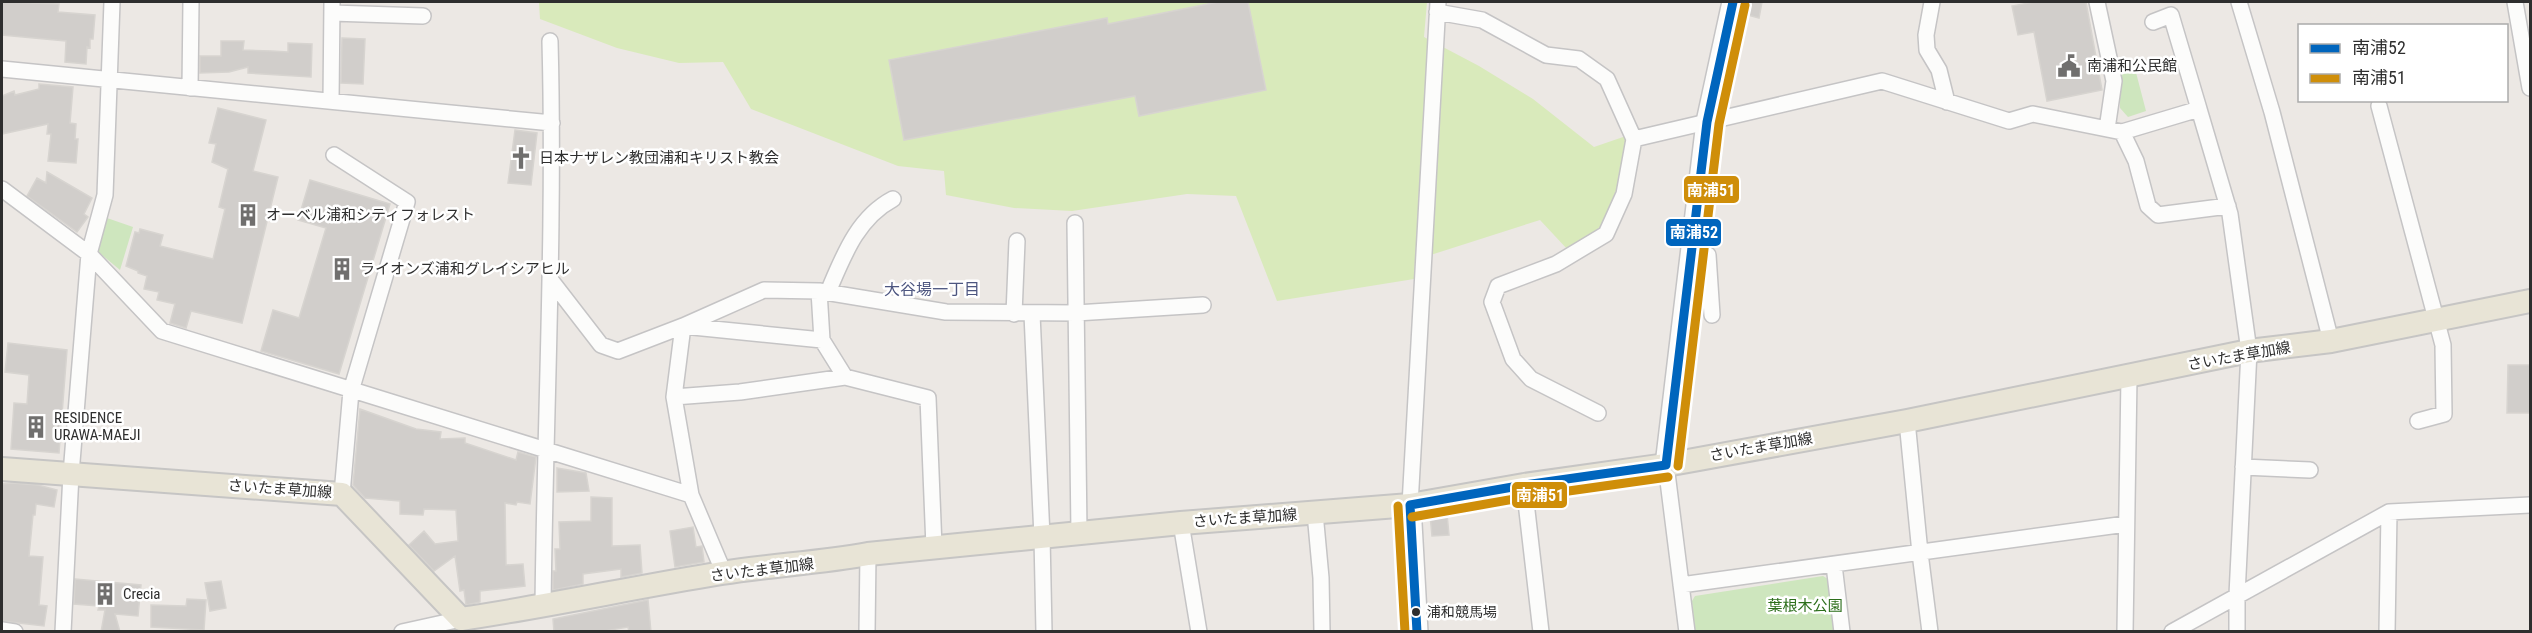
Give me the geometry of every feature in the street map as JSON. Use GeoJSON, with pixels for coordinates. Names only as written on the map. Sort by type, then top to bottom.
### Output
{"type":"FeatureCollection","features":[{"type":"Feature","properties":{"kind":"main road","name":"さいたま草加線"},"geometry":{"type":"LineString","coordinates":[[2,469],[342,494],[467,625],[543,607],[724,573],[821,563],[868,554],[1079,532],[1410,505],[1524,485],[1666,465],[1907,421],[2249,351],[2331,340],[2530,301]]}},
{"type":"Feature","properties":{"kind":"street"},"geometry":{"type":"LineString","coordinates":[[63,632],[71,474],[89,254],[105,195],[112,2]]}},
{"type":"Feature","properties":{"kind":"street"},"geometry":{"type":"LineString","coordinates":[[190,88],[191,2]]}},
{"type":"Feature","properties":{"kind":"street"},"geometry":{"type":"LineString","coordinates":[[1687,632],[1666,465],[1707,122],[1732,2]]}},
{"type":"Feature","properties":{"kind":"street"},"geometry":{"type":"LineString","coordinates":[[1932,2],[1926,35],[1927,50],[1939,70],[1947,102]]}},
{"type":"Feature","properties":{"kind":"street"},"geometry":{"type":"LineString","coordinates":[[2097,2],[2114,81],[2114,130],[2136,161],[2148,206],[2158,215],[2228,206]]}},
{"type":"Feature","properties":{"kind":"street"},"geometry":{"type":"LineString","coordinates":[[2239,2],[2272,112],[2331,340]]}},
{"type":"Feature","properties":{"kind":"street"},"geometry":{"type":"LineString","coordinates":[[2521,5],[2530,87]]}},
{"type":"Feature","properties":{"kind":"street"},"geometry":{"type":"LineString","coordinates":[[331,101],[332,7],[423,16]]}},
{"type":"Feature","properties":{"kind":"street"},"geometry":{"type":"LineString","coordinates":[[1418,632],[1410,505],[1438,7],[1482,20],[1546,54],[1579,59],[1607,79],[1634,139],[1624,194],[1606,234],[1556,264],[1498,286],[1492,302],[1513,359],[1531,379],[1598,413]]}},
{"type":"Feature","properties":{"kind":"street"},"geometry":{"type":"LineString","coordinates":[[2153,22],[2171,15],[2228,206],[2249,351],[2237,632]]}},
{"type":"Feature","properties":{"kind":"street"},"geometry":{"type":"LineString","coordinates":[[543,607],[552,123],[550,41]]}},
{"type":"Feature","properties":{"kind":"street"},"geometry":{"type":"LineString","coordinates":[[2,69],[552,123]]}},
{"type":"Feature","properties":{"kind":"street"},"geometry":{"type":"LineString","coordinates":[[1634,139],[1882,81],[2009,121],[2033,114],[2114,130],[2199,109]]}},
{"type":"Feature","properties":{"kind":"street"},"geometry":{"type":"LineString","coordinates":[[2379,106],[2443,345],[2444,414],[2418,421]]}},
{"type":"Feature","properties":{"kind":"street"},"geometry":{"type":"LineString","coordinates":[[334,155],[406,202],[351,391],[342,494]]}},
{"type":"Feature","properties":{"kind":"street"},"geometry":{"type":"LineString","coordinates":[[2,189],[89,254],[162,331],[691,495]]}},
{"type":"Feature","properties":{"kind":"street"},"geometry":{"type":"LineString","coordinates":[[845,377],[822,340],[824,291],[862,225],[875,210],[892,199]]}},
{"type":"Feature","properties":{"kind":"street"},"geometry":{"type":"LineString","coordinates":[[1075,223],[1079,532]]}},
{"type":"Feature","properties":{"kind":"street"},"geometry":{"type":"LineString","coordinates":[[1014,314],[1017,241]]}},
{"type":"Feature","properties":{"kind":"street"},"geometry":{"type":"LineString","coordinates":[[1691,255],[1708,255],[1712,315]]}},
{"type":"Feature","properties":{"kind":"street"},"geometry":{"type":"LineString","coordinates":[[550,279],[601,345],[618,351],[683,326],[764,290],[824,291],[946,312],[1076,313],[1203,305]]}},
{"type":"Feature","properties":{"kind":"street"},"geometry":{"type":"LineString","coordinates":[[1032,314],[1044,632]]}},
{"type":"Feature","properties":{"kind":"street"},"geometry":{"type":"LineString","coordinates":[[683,326],[822,340]]}},
{"type":"Feature","properties":{"kind":"street"},"geometry":{"type":"LineString","coordinates":[[683,326],[674,397],[691,495],[724,573]]}},
{"type":"Feature","properties":{"kind":"street"},"geometry":{"type":"LineString","coordinates":[[674,397],[740,392],[845,377],[928,398],[934,547]]}},
{"type":"Feature","properties":{"kind":"street"},"geometry":{"type":"LineString","coordinates":[[2125,632],[2129,377]]}},
{"type":"Feature","properties":{"kind":"street"},"geometry":{"type":"LineString","coordinates":[[1907,421],[1930,632]]}},
{"type":"Feature","properties":{"kind":"street"},"geometry":{"type":"LineString","coordinates":[[2243,467],[2310,470]]}},
{"type":"Feature","properties":{"kind":"street"},"geometry":{"type":"LineString","coordinates":[[1524,485],[1541,632]]}},
{"type":"Feature","properties":{"kind":"street"},"geometry":{"type":"LineString","coordinates":[[2172,632],[2389,512],[2530,505]]}},
{"type":"Feature","properties":{"kind":"street"},"geometry":{"type":"LineString","coordinates":[[2387,632],[2389,512]]}},
{"type":"Feature","properties":{"kind":"street"},"geometry":{"type":"LineString","coordinates":[[1314,513],[1321,578],[1322,632]]}},
{"type":"Feature","properties":{"kind":"street"},"geometry":{"type":"LineString","coordinates":[[1181,523],[1198,632]]}},
{"type":"Feature","properties":{"kind":"street"},"geometry":{"type":"LineString","coordinates":[[1681,585],[2126,524]]}},
{"type":"Feature","properties":{"kind":"street"},"geometry":{"type":"LineString","coordinates":[[867,632],[868,554]]}},
{"type":"Feature","properties":{"kind":"street"},"geometry":{"type":"LineString","coordinates":[[1834,565],[1842,632]]}},
{"type":"Feature","properties":{"kind":"street"},"geometry":{"type":"LineString","coordinates":[[402,632],[467,625]]}},
{"type":"Feature","properties":{"kind":"street"},"geometry":{"type":"LineString","coordinates":[[2,630],[15,632]]}},
{"type":"Feature","properties":{"kind":"green space"},"geometry":{"type":"Polygon","coordinates":[[[533,2],[1427,2],[1424,37],[1479,66],[1533,99],[1594,147],[1626,136],[1619,183],[1602,226],[1568,250],[1540,220],[1415,260],[1414,279],[1277,301],[1236,196],[1187,194],[1072,211],[1014,208],[946,195],[944,171],[898,166],[751,109],[723,62],[679,63],[617,48],[540,19],[539,3],[533,2]]]}},
{"type":"Feature","properties":{"kind":"green space"},"geometry":{"type":"Polygon","coordinates":[[[2133,61],[2146,111],[2128,117],[2120,108],[2117,66],[2133,61]]]}},
{"type":"Feature","properties":{"kind":"green space"},"geometry":{"type":"Polygon","coordinates":[[[107,218],[133,227],[120,270],[96,250],[107,218]]]}},
{"type":"Feature","properties":{"kind":"green space","name":"葉根木公園"},"geometry":{"type":"Polygon","coordinates":[[[1823,576],[1828,579],[1834,631],[1695,631],[1692,601],[1695,596],[1823,576]]]}},
{"type":"Feature","properties":{"kind":"building"},"geometry":{"type":"Polygon","coordinates":[[[2,2],[59,4],[58,12],[95,15],[93,39],[90,39],[90,48],[87,47],[86,64],[65,62],[66,41],[2,35],[2,2]]]}},
{"type":"Feature","properties":{"kind":"building"},"geometry":{"type":"Polygon","coordinates":[[[1218,2],[1248,2],[1266,90],[1139,116],[1135,96],[904,140],[889,60],[1107,18],[1108,24],[1218,2]]]}},
{"type":"Feature","properties":{"kind":"building"},"geometry":{"type":"Polygon","coordinates":[[[1745,2],[1762,2],[1759,18],[1744,14],[1745,2]]]}},
{"type":"Feature","properties":{"kind":"building"},"geometry":{"type":"Polygon","coordinates":[[[2034,2],[2086,2],[2102,90],[2047,101],[2034,32],[2018,35],[2012,6],[2034,2]]]}},
{"type":"Feature","properties":{"kind":"building"},"geometry":{"type":"Polygon","coordinates":[[[342,38],[365,39],[363,84],[341,83],[342,38]]]}},
{"type":"Feature","properties":{"kind":"building"},"geometry":{"type":"Polygon","coordinates":[[[221,41],[244,41],[243,50],[288,52],[288,43],[312,44],[311,77],[248,73],[248,67],[229,72],[200,73],[200,56],[221,56],[221,41]]]}},
{"type":"Feature","properties":{"kind":"building"},"geometry":{"type":"Polygon","coordinates":[[[39,84],[73,87],[70,123],[76,124],[75,139],[78,139],[76,163],[48,161],[51,134],[47,134],[48,124],[2,134],[2,96],[14,91],[15,95],[39,89],[39,84]]]}},
{"type":"Feature","properties":{"kind":"building","name":"オーベル浦和シティフォレスト"},"geometry":{"type":"Polygon","coordinates":[[[218,108],[266,120],[253,171],[278,177],[242,323],[191,311],[186,328],[170,323],[175,304],[157,300],[159,292],[144,289],[147,276],[126,266],[135,232],[139,233],[140,229],[163,235],[160,246],[213,259],[225,209],[219,207],[228,169],[212,162],[216,144],[209,143],[218,108]]]}},
{"type":"Feature","properties":{"kind":"building"},"geometry":{"type":"Polygon","coordinates":[[[515,130],[537,133],[531,185],[508,183],[515,130]]]}},
{"type":"Feature","properties":{"kind":"building"},"geometry":{"type":"Polygon","coordinates":[[[47,172],[92,198],[84,214],[88,217],[77,232],[27,196],[37,178],[46,183],[47,172]]]}},
{"type":"Feature","properties":{"kind":"building","name":"ライオンズ浦和グレイシアヒル"},"geometry":{"type":"Polygon","coordinates":[[[310,180],[390,204],[339,374],[261,351],[273,310],[299,318],[326,228],[298,220],[310,180]]]}},
{"type":"Feature","properties":{"kind":"building"},"geometry":{"type":"Polygon","coordinates":[[[8,343],[67,350],[59,453],[11,449],[14,403],[27,404],[29,375],[5,372],[8,343]]]}},
{"type":"Feature","properties":{"kind":"building"},"geometry":{"type":"Polygon","coordinates":[[[2508,365],[2530,365],[2530,413],[2507,413],[2508,365]]]}},
{"type":"Feature","properties":{"kind":"building"},"geometry":{"type":"Polygon","coordinates":[[[360,409],[416,429],[441,432],[440,439],[465,438],[465,443],[516,460],[518,452],[536,457],[530,504],[505,503],[506,565],[523,564],[525,586],[480,591],[480,602],[466,605],[464,590],[460,591],[455,556],[434,571],[409,545],[424,531],[435,544],[458,541],[456,510],[424,509],[423,515],[400,514],[400,501],[365,498],[353,485],[360,409]]]}},
{"type":"Feature","properties":{"kind":"building"},"geometry":{"type":"Polygon","coordinates":[[[557,468],[586,473],[589,491],[557,492],[557,468]]]}},
{"type":"Feature","properties":{"kind":"building"},"geometry":{"type":"Polygon","coordinates":[[[2,484],[38,485],[57,490],[54,507],[36,504],[29,556],[43,557],[39,605],[47,606],[44,626],[2,621],[2,484]]]}},
{"type":"Feature","properties":{"kind":"building"},"geometry":{"type":"Polygon","coordinates":[[[591,497],[612,498],[612,546],[640,545],[642,573],[621,577],[621,569],[583,574],[583,584],[553,590],[553,571],[556,571],[555,549],[560,549],[559,522],[591,521],[591,497]]]}},
{"type":"Feature","properties":{"kind":"building"},"geometry":{"type":"Polygon","coordinates":[[[1447,514],[1449,535],[1432,536],[1430,515],[1447,514]]]}},
{"type":"Feature","properties":{"kind":"building"},"geometry":{"type":"Polygon","coordinates":[[[693,527],[696,547],[702,546],[704,562],[675,567],[670,531],[693,527]]]}},
{"type":"Feature","properties":{"kind":"building","name":"Crecia"},"geometry":{"type":"Polygon","coordinates":[[[75,579],[141,585],[138,616],[115,614],[120,632],[101,632],[105,610],[98,610],[99,606],[74,604],[75,579]]]}},
{"type":"Feature","properties":{"kind":"building"},"geometry":{"type":"Polygon","coordinates":[[[221,581],[226,608],[210,611],[205,583],[221,581]]]}},
{"type":"Feature","properties":{"kind":"building"},"geometry":{"type":"Polygon","coordinates":[[[187,599],[206,600],[204,630],[151,627],[151,605],[186,606],[187,599]]]}},
{"type":"Feature","properties":{"kind":"building"},"geometry":{"type":"Polygon","coordinates":[[[648,600],[651,632],[629,632],[628,627],[599,632],[554,632],[553,619],[648,600]]]}},
{"type":"Feature","properties":{"kind":"transit line","name":"南浦52"},"geometry":{"type":"LineString","coordinates":[[1666,465],[1707,122],[1733,2]]}},
{"type":"Feature","properties":{"kind":"transit line","name":"南浦51"},"geometry":{"type":"LineString","coordinates":[[1678,466],[1719,124],[1745,5]]}},
{"type":"Feature","properties":{"kind":"transit line","name":"南浦52"},"geometry":{"type":"LineString","coordinates":[[1410,505],[1524,485],[1666,465]]}},
{"type":"Feature","properties":{"kind":"transit line","name":"南浦51"},"geometry":{"type":"LineString","coordinates":[[1412,517],[1526,497],[1668,477]]}},
{"type":"Feature","properties":{"kind":"transit line","name":"南浦52"},"geometry":{"type":"LineString","coordinates":[[1410,505],[1417,632]]}},
{"type":"Feature","properties":{"kind":"transit line","name":"南浦51"},"geometry":{"type":"LineString","coordinates":[[1398,506],[1405,632]]}},
{"type":"Feature","properties":{"kind":"place","name":"南浦和公民館"},"geometry":{"type":"Point","coordinates":[2069,66]}},
{"type":"Feature","properties":{"kind":"place","name":"日本ナザレン教団浦和キリスト教会"},"geometry":{"type":"Point","coordinates":[521,158]}},
{"type":"Feature","properties":{"kind":"place","name":"オーベル浦和シティフォレスト"},"geometry":{"type":"Point","coordinates":[248,215]}},
{"type":"Feature","properties":{"kind":"place","name":"ライオンズ浦和グレイシアヒル"},"geometry":{"type":"Point","coordinates":[342,269]}},
{"type":"Feature","properties":{"kind":"place","name":"RESIDENCE URAWA-MAEJI"},"geometry":{"type":"Point","coordinates":[36,427]}},
{"type":"Feature","properties":{"kind":"place","name":"Crecia"},"geometry":{"type":"Point","coordinates":[105,594]}},
{"type":"Feature","properties":{"kind":"place","name":"浦和競馬場"},"geometry":{"type":"Point","coordinates":[1416,612]}},
{"type":"Feature","properties":{"kind":"district","name":"大谷場一丁目"},"geometry":{"type":"Point","coordinates":[932,289]}}]}
